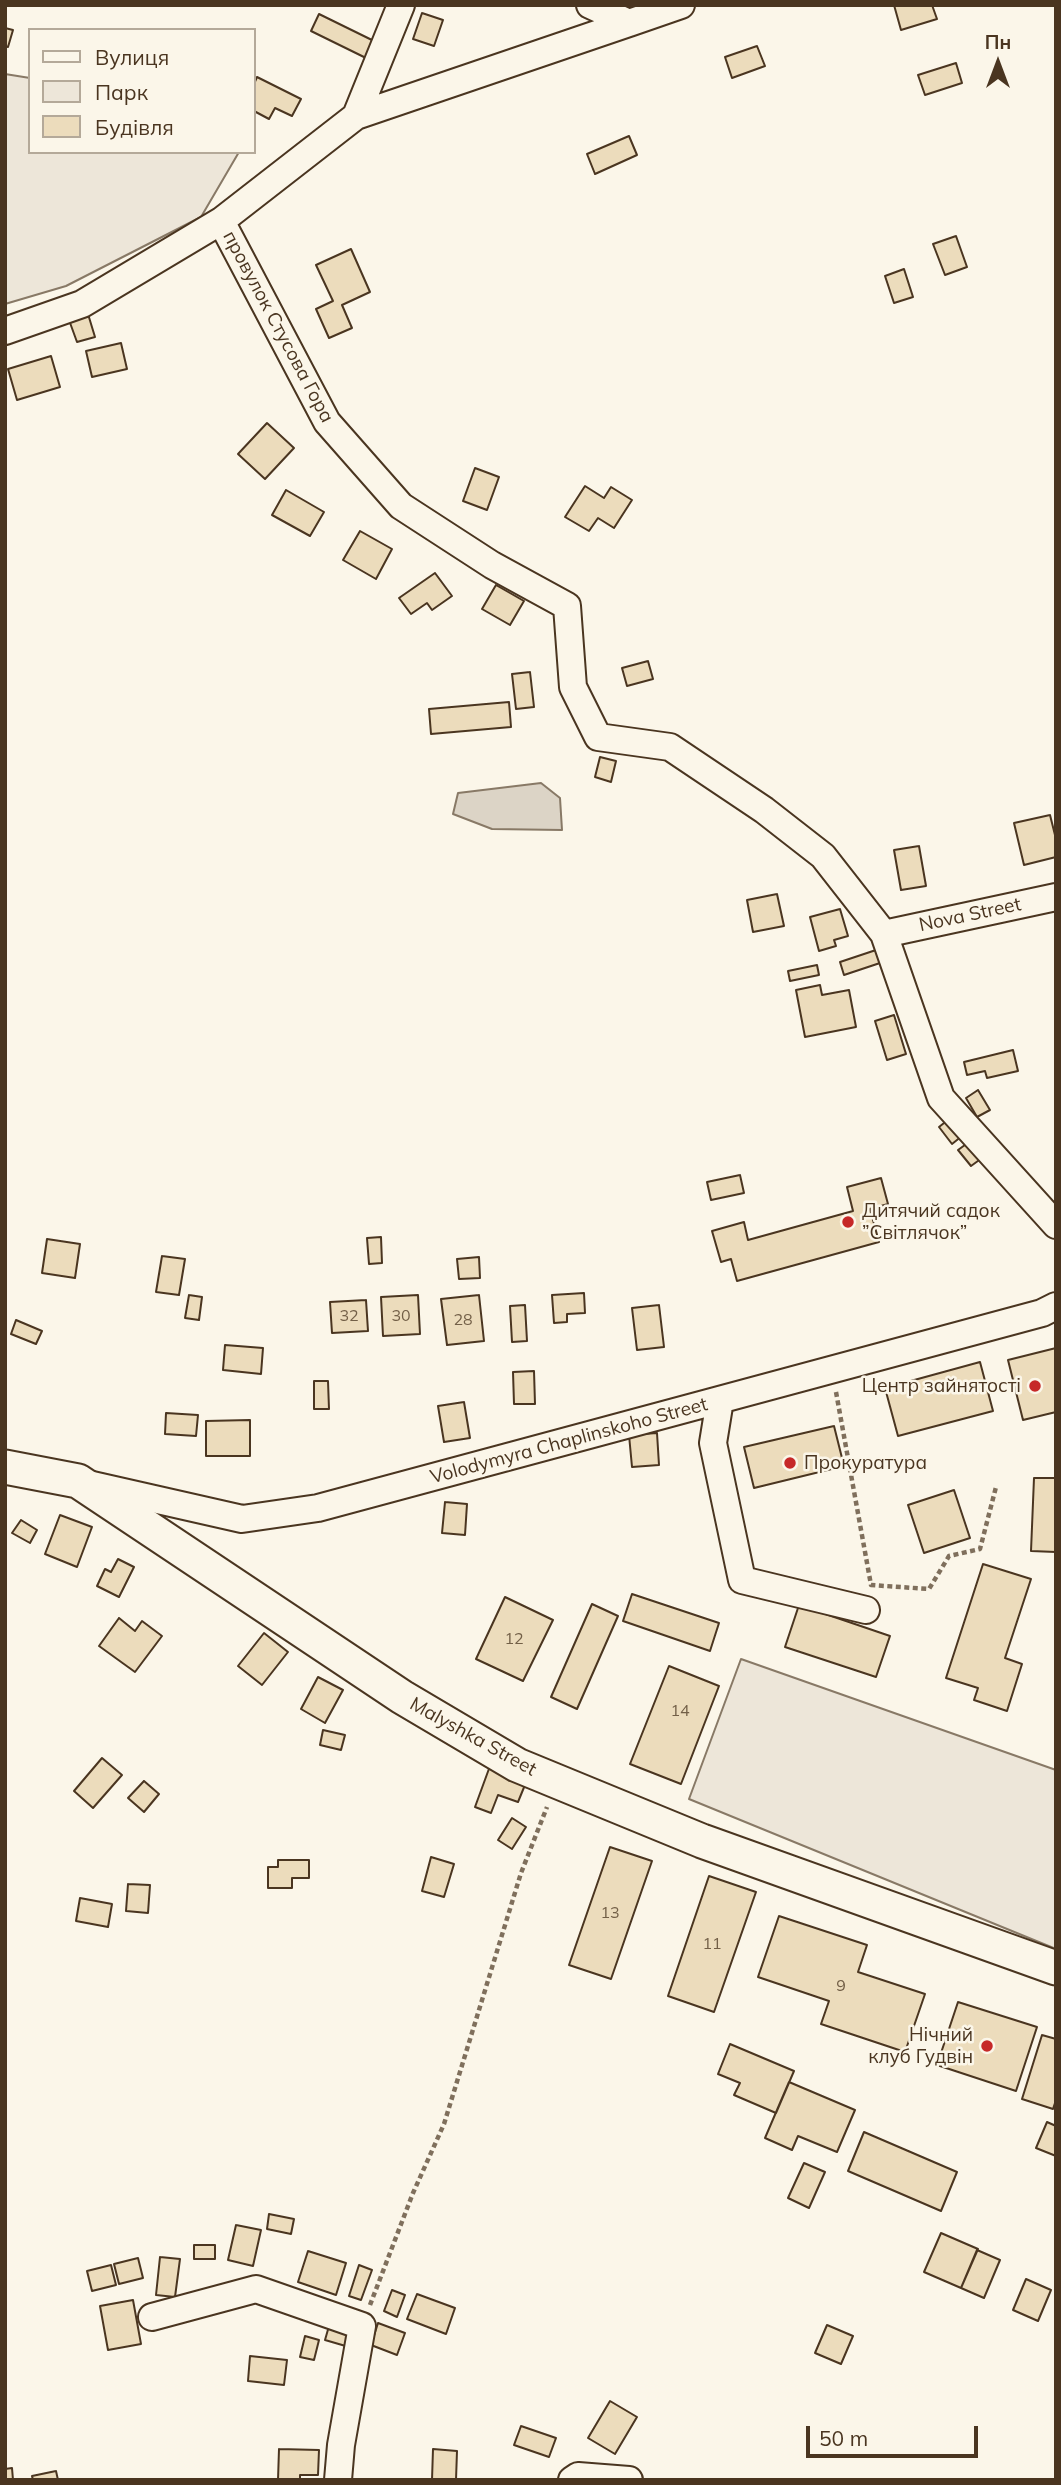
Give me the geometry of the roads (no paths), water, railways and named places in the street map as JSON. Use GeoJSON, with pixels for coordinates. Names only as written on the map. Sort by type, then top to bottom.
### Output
{"type":"FeatureCollection","features":[{"type":"Feature","properties":{"kind":"main road","name":"Malyshka Street"},"geometry":{"type":"LineString","coordinates":[[5,1466],[78,1482],[402,1698],[517,1765],[702,1841],[1056,1968]]}},
{"type":"Feature","properties":{"kind":"street"},"geometry":{"type":"LineString","coordinates":[[356,116],[401,5]]}},
{"type":"Feature","properties":{"kind":"street"},"geometry":{"type":"LineString","coordinates":[[590,5],[629,23]]}},
{"type":"Feature","properties":{"kind":"street"},"geometry":{"type":"LineString","coordinates":[[5,331],[82,304],[221,221],[356,116],[681,5]]}},
{"type":"Feature","properties":{"kind":"street","name":"провулок Стусова Гора"},"geometry":{"type":"LineString","coordinates":[[221,221],[327,422],[401,506],[492,565],[567,606],[573,687],[598,737],[670,747],[764,810],[823,856],[884,934],[940,1098],[1056,1225]]}},
{"type":"Feature","properties":{"kind":"street","name":"Nova Street"},"geometry":{"type":"LineString","coordinates":[[884,934],[1056,897]]}},
{"type":"Feature","properties":{"kind":"street","name":"Volodymyra Chaplinskoho Street"},"geometry":{"type":"LineString","coordinates":[[78,1482],[242,1520],[318,1508],[1042,1313],[1056,1307]]}},
{"type":"Feature","properties":{"kind":"street"},"geometry":{"type":"LineString","coordinates":[[720,1400],[713,1443],[743,1580],[866,1610]]}},
{"type":"Feature","properties":{"kind":"street"},"geometry":{"type":"LineString","coordinates":[[152,2318],[256,2289],[362,2326],[341,2445],[338,2480]]}},
{"type":"Feature","properties":{"kind":"street"},"geometry":{"type":"LineString","coordinates":[[572,2480],[578,2476],[629,2480]]}},
{"type":"Feature","properties":{"kind":"place","name":"Дитячий садок ”Світлячок”"},"geometry":{"type":"Point","coordinates":[848,1222]}},
{"type":"Feature","properties":{"kind":"place","name":"Центр зайнятості"},"geometry":{"type":"Point","coordinates":[1035,1386]}},
{"type":"Feature","properties":{"kind":"place","name":"Прокуратура"},"geometry":{"type":"Point","coordinates":[790,1463]}},
{"type":"Feature","properties":{"kind":"place","name":"Нічний клуб Гудвін"},"geometry":{"type":"Point","coordinates":[987,2046]}}]}
